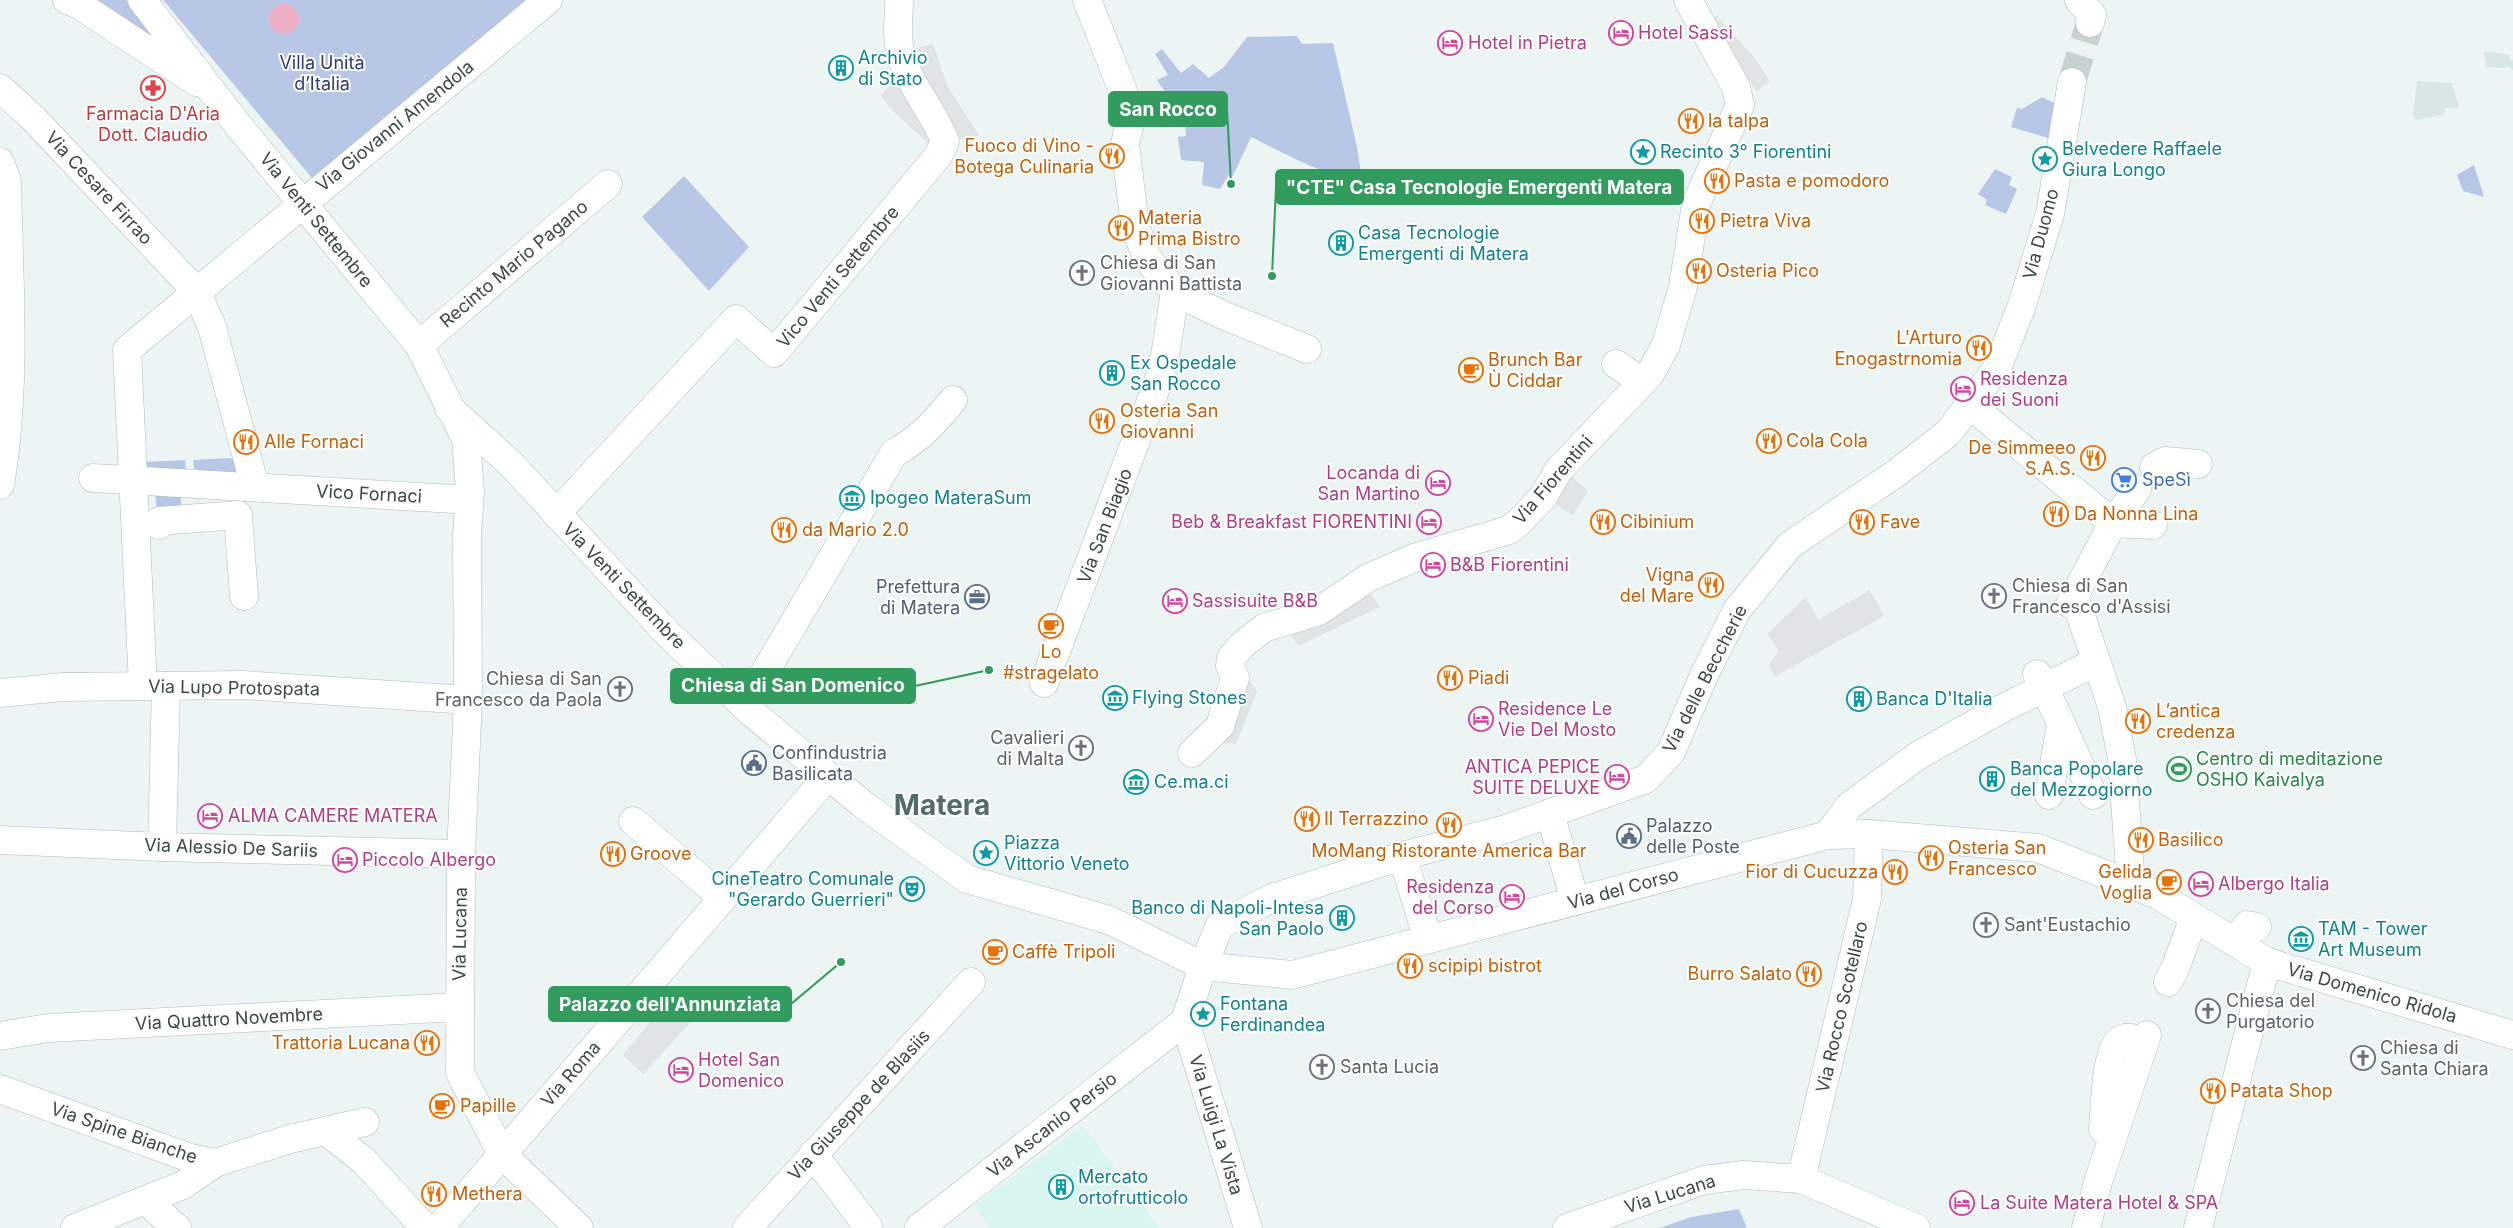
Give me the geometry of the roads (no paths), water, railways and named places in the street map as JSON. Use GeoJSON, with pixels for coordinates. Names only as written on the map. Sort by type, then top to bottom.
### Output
{"type":"FeatureCollection","features":[{"type":"Feature","properties":{"kind":"street","name":"Via Venti Settembre"},"geometry":{"type":"LineString","coordinates":[[67,0],[81,6],[214,94]]}},
{"type":"Feature","properties":{"kind":"street","name":"Via Venti Settembre"},"geometry":{"type":"LineString","coordinates":[[142,0],[301,203],[419,345]]}},
{"type":"Feature","properties":{"kind":"street","name":"Via Giovanni Amendola"},"geometry":{"type":"LineString","coordinates":[[132,479],[127,350],[301,203],[548,0]]}},
{"type":"Feature","properties":{"kind":"street","name":"Vico Venti Settembre"},"geometry":{"type":"LineString","coordinates":[[556,514],[736,319],[774,353],[938,156],[946,141],[937,119],[904,65],[899,49],[899,0]]}},
{"type":"Feature","properties":{"kind":"street"},"geometry":{"type":"LineString","coordinates":[[1089,0],[1132,114],[1125,144],[1135,226],[1147,258],[1176,292],[1225,316],[1307,349]]}},
{"type":"Feature","properties":{"kind":"street","name":"Via Fiorentini"},"geometry":{"type":"LineString","coordinates":[[1192,753],[1220,726],[1235,678],[1230,666],[1231,658],[1242,645],[1264,628],[1319,611],[1368,578],[1407,562],[1509,530],[1543,497],[1558,471],[1650,374],[1666,345],[1683,287],[1696,204],[1740,105],[1736,87],[1688,0]]}},
{"type":"Feature","properties":{"kind":"street","name":"Via Duomo"},"geometry":{"type":"LineString","coordinates":[[1989,379],[1997,368],[2021,308],[2050,214],[2072,82]]}},
{"type":"Feature","properties":{"kind":"street","name":"Via Cesare Firrao"},"geometry":{"type":"LineString","coordinates":[[0,88],[33,118],[196,291],[212,326],[242,486],[230,516]]}},
{"type":"Feature","properties":{"kind":"street"},"geometry":{"type":"LineString","coordinates":[[0,162],[7,181],[10,388],[6,452],[0,485]]}},
{"type":"Feature","properties":{"kind":"street","name":"Recinto Mario Pagano"},"geometry":{"type":"LineString","coordinates":[[419,345],[608,184]]}},
{"type":"Feature","properties":{"kind":"street","name":"Via San Biagio"},"geometry":{"type":"LineString","coordinates":[[1044,683],[1163,369],[1176,292]]}},
{"type":"Feature","properties":{"kind":"street"},"geometry":{"type":"LineString","coordinates":[[419,345],[449,408]]}},
{"type":"Feature","properties":{"kind":"street"},"geometry":{"type":"LineString","coordinates":[[1616,364],[1642,382]]}},
{"type":"Feature","properties":{"kind":"street","name":"Via delle Beccherie"},"geometry":{"type":"LineString","coordinates":[[1203,966],[1220,925],[1272,898],[1402,856],[1506,829],[1646,779],[1670,752],[1705,673],[1737,610],[1790,545],[1895,474],[1948,433],[1989,379]]}},
{"type":"Feature","properties":{"kind":"street"},"geometry":{"type":"LineString","coordinates":[[745,706],[894,453],[914,443],[931,427],[953,400]]}},
{"type":"Feature","properties":{"kind":"street"},"geometry":{"type":"LineString","coordinates":[[1970,405],[2113,523],[2153,526]]}},
{"type":"Feature","properties":{"kind":"street","name":"Via Venti Settembre"},"geometry":{"type":"LineString","coordinates":[[449,408],[511,464],[668,634],[745,706],[836,782]]}},
{"type":"Feature","properties":{"kind":"street","name":"Via Lucana"},"geometry":{"type":"LineString","coordinates":[[449,408],[466,439],[470,491],[467,536],[468,700],[461,854],[460,1073],[502,1154],[579,1228]]}},
{"type":"Feature","properties":{"kind":"street"},"geometry":{"type":"LineString","coordinates":[[2160,464],[2198,464]]}},
{"type":"Feature","properties":{"kind":"street"},"geometry":{"type":"LineString","coordinates":[[190,471],[195,518]]}},
{"type":"Feature","properties":{"kind":"street","name":"Vico Fornaci"},"geometry":{"type":"LineString","coordinates":[[132,479],[190,471],[242,486],[454,499]]}},
{"type":"Feature","properties":{"kind":"street"},"geometry":{"type":"LineString","coordinates":[[93,478],[132,479],[154,686],[162,847]]}},
{"type":"Feature","properties":{"kind":"street"},"geometry":{"type":"LineString","coordinates":[[2131,884],[2122,759],[2112,707],[2072,600],[2113,523],[2137,489]]}},
{"type":"Feature","properties":{"kind":"street"},"geometry":{"type":"LineString","coordinates":[[159,525],[159,521],[238,515],[244,596]]}},
{"type":"Feature","properties":{"kind":"street"},"geometry":{"type":"LineString","coordinates":[[1828,835],[1849,806],[1919,755],[2002,708],[2041,681],[2096,662]]}},
{"type":"Feature","properties":{"kind":"street"},"geometry":{"type":"LineString","coordinates":[[2041,681],[2093,795]]}},
{"type":"Feature","properties":{"kind":"street","name":"Via Lupo Protospata"},"geometry":{"type":"LineString","coordinates":[[0,693],[63,687],[243,685],[468,700]]}},
{"type":"Feature","properties":{"kind":"street"},"geometry":{"type":"LineString","coordinates":[[2049,795],[2061,723]]}},
{"type":"Feature","properties":{"kind":"street"},"geometry":{"type":"LineString","coordinates":[[836,782],[967,879],[1109,920],[1203,966],[1185,1021]]}},
{"type":"Feature","properties":{"kind":"street","name":"Via Roma"},"geometry":{"type":"LineString","coordinates":[[440,1228],[723,898],[836,782]]}},
{"type":"Feature","properties":{"kind":"street"},"geometry":{"type":"LineString","coordinates":[[1550,813],[1576,901]]}},
{"type":"Feature","properties":{"kind":"street"},"geometry":{"type":"LineString","coordinates":[[633,821],[723,898]]}},
{"type":"Feature","properties":{"kind":"street","name":"Via del Corso"},"geometry":{"type":"LineString","coordinates":[[1203,966],[1292,976],[1828,835],[1869,834],[2033,847],[2131,884]]}},
{"type":"Feature","properties":{"kind":"street","name":"Via Rocco Scotellaro"},"geometry":{"type":"LineString","coordinates":[[1801,1179],[1868,899],[1869,834]]}},
{"type":"Feature","properties":{"kind":"street","name":"Via Alessio De Sariis"},"geometry":{"type":"LineString","coordinates":[[0,840],[162,847],[461,854]]}},
{"type":"Feature","properties":{"kind":"street"},"geometry":{"type":"LineString","coordinates":[[1402,856],[1428,939]]}},
{"type":"Feature","properties":{"kind":"street","name":"Via Domenico Ridola"},"geometry":{"type":"LineString","coordinates":[[2131,884],[2158,896],[2267,962],[2446,1005],[2513,1035]]}},
{"type":"Feature","properties":{"kind":"street"},"geometry":{"type":"LineString","coordinates":[[2168,982],[2175,969],[2194,917]]}},
{"type":"Feature","properties":{"kind":"street"},"geometry":{"type":"LineString","coordinates":[[2234,942],[2247,925],[2257,927]]}},
{"type":"Feature","properties":{"kind":"street"},"geometry":{"type":"LineString","coordinates":[[2198,1228],[2267,962]]}},
{"type":"Feature","properties":{"kind":"street","name":"Via Giuseppe de Blasiis"},"geometry":{"type":"LineString","coordinates":[[748,1228],[813,1154],[971,982]]}},
{"type":"Feature","properties":{"kind":"street","name":"Via Quattro Novembre"},"geometry":{"type":"LineString","coordinates":[[0,1036],[58,1027],[459,1007]]}},
{"type":"Feature","properties":{"kind":"street","name":"Via Ascanio Persio"},"geometry":{"type":"LineString","coordinates":[[919,1228],[1185,1021]]}},
{"type":"Feature","properties":{"kind":"street","name":"Via Luigi La Vista"},"geometry":{"type":"LineString","coordinates":[[1185,1021],[1248,1228]]}},
{"type":"Feature","properties":{"kind":"street"},"geometry":{"type":"LineString","coordinates":[[2086,1228],[2098,1182],[2145,1039]]}},
{"type":"Feature","properties":{"kind":"street","name":"Via Spine Bianche"},"geometry":{"type":"LineString","coordinates":[[0,1089],[190,1158],[215,1163],[290,1139],[365,1122]]}},
{"type":"Feature","properties":{"kind":"street"},"geometry":{"type":"LineString","coordinates":[[326,1131],[364,1161],[425,1228]]}},
{"type":"Feature","properties":{"kind":"street"},"geometry":{"type":"LineString","coordinates":[[813,1154],[869,1228]]}},
{"type":"Feature","properties":{"kind":"street"},"geometry":{"type":"LineString","coordinates":[[75,1228],[183,1185],[215,1163]]}},
{"type":"Feature","properties":{"kind":"street","name":"Via Lucana"},"geometry":{"type":"LineString","coordinates":[[1567,1228],[1704,1180],[1744,1174],[1801,1179],[1916,1228]]}},
{"type":"Feature","properties":{"kind":"street"},"geometry":{"type":"LineString","coordinates":[[146,1201],[177,1228]]}},
{"type":"Feature","properties":{"kind":"tunnel"},"geometry":{"type":"LineString","coordinates":[[2072,82],[2090,23]]}},
{"type":"Feature","properties":{"kind":"place","name":"Hotel Sassi"},"geometry":{"type":"Point","coordinates":[1621,33]}},
{"type":"Feature","properties":{"kind":"place","name":"Hotel in Pietra"},"geometry":{"type":"Point","coordinates":[1450,43]}},
{"type":"Feature","properties":{"kind":"place","name":"Archivio di Stato"},"geometry":{"type":"Point","coordinates":[841,68]}},
{"type":"Feature","properties":{"kind":"place","name":"Farmacia D'Aria Dott. Claudio"},"geometry":{"type":"Point","coordinates":[153,88]}},
{"type":"Feature","properties":{"kind":"place","name":"la talpa"},"geometry":{"type":"Point","coordinates":[1691,121]}},
{"type":"Feature","properties":{"kind":"place","name":"Recinto 3° Fiorentini"},"geometry":{"type":"Point","coordinates":[1643,152]}},
{"type":"Feature","properties":{"kind":"place","name":"Fuoco di Vino - Botega Culinaria"},"geometry":{"type":"Point","coordinates":[1112,156]}},
{"type":"Feature","properties":{"kind":"place","name":"Belvedere Raffaele Giura Longo"},"geometry":{"type":"Point","coordinates":[2045,159]}},
{"type":"Feature","properties":{"kind":"place","name":"Pasta e pomodoro"},"geometry":{"type":"Point","coordinates":[1717,181]}},
{"type":"Feature","properties":{"kind":"place","name":"San Rocco"},"geometry":{"type":"Point","coordinates":[1231,184]}},
{"type":"Feature","properties":{"kind":"place","name":"Pietra Viva"},"geometry":{"type":"Point","coordinates":[1702,221]}},
{"type":"Feature","properties":{"kind":"place","name":"Materia Prima Bistro"},"geometry":{"type":"Point","coordinates":[1121,228]}},
{"type":"Feature","properties":{"kind":"place","name":"Casa Tecnologie Emergenti di Matera"},"geometry":{"type":"Point","coordinates":[1341,243]}},
{"type":"Feature","properties":{"kind":"place","name":"Osteria Pico"},"geometry":{"type":"Point","coordinates":[1699,271]}},
{"type":"Feature","properties":{"kind":"place","name":"Chiesa di San Giovanni Battista"},"geometry":{"type":"Point","coordinates":[1082,273]}},
{"type":"Feature","properties":{"kind":"place","name":"\"CTE\" Casa Tecnologie Emergenti Matera"},"geometry":{"type":"Point","coordinates":[1272,276]}},
{"type":"Feature","properties":{"kind":"place","name":"L'Arturo Enogastrnomia"},"geometry":{"type":"Point","coordinates":[1979,348]}},
{"type":"Feature","properties":{"kind":"place","name":"Brunch Bar Ù Ciddar"},"geometry":{"type":"Point","coordinates":[1471,370]}},
{"type":"Feature","properties":{"kind":"place","name":"Ex Ospedale San Rocco"},"geometry":{"type":"Point","coordinates":[1112,373]}},
{"type":"Feature","properties":{"kind":"place","name":"Residenza dei Suoni"},"geometry":{"type":"Point","coordinates":[1963,389]}},
{"type":"Feature","properties":{"kind":"place","name":"Osteria San Giovanni"},"geometry":{"type":"Point","coordinates":[1102,421]}},
{"type":"Feature","properties":{"kind":"place","name":"Cola Cola"},"geometry":{"type":"Point","coordinates":[1769,441]}},
{"type":"Feature","properties":{"kind":"place","name":"Alle Fornaci"},"geometry":{"type":"Point","coordinates":[246,442]}},
{"type":"Feature","properties":{"kind":"place","name":"De Simmeeo S.A.S."},"geometry":{"type":"Point","coordinates":[2093,458]}},
{"type":"Feature","properties":{"kind":"place","name":"SpeSì"},"geometry":{"type":"Point","coordinates":[2124,480]}},
{"type":"Feature","properties":{"kind":"place","name":"Locanda di San Martino"},"geometry":{"type":"Point","coordinates":[1438,483]}},
{"type":"Feature","properties":{"kind":"place","name":"Ipogeo MateraSum"},"geometry":{"type":"Point","coordinates":[852,498]}},
{"type":"Feature","properties":{"kind":"place","name":"Da Nonna Lina"},"geometry":{"type":"Point","coordinates":[2056,514]}},
{"type":"Feature","properties":{"kind":"place","name":"Beb & Breakfast FIORENTINI"},"geometry":{"type":"Point","coordinates":[1429,522]}},
{"type":"Feature","properties":{"kind":"place","name":"Cibinium"},"geometry":{"type":"Point","coordinates":[1603,522]}},
{"type":"Feature","properties":{"kind":"place","name":"Fave"},"geometry":{"type":"Point","coordinates":[1862,522]}},
{"type":"Feature","properties":{"kind":"place","name":"da Mario 2.0"},"geometry":{"type":"Point","coordinates":[784,530]}},
{"type":"Feature","properties":{"kind":"place","name":"B&B Fiorentini"},"geometry":{"type":"Point","coordinates":[1433,565]}},
{"type":"Feature","properties":{"kind":"place","name":"Vigna del Mare"},"geometry":{"type":"Point","coordinates":[1711,585]}},
{"type":"Feature","properties":{"kind":"place","name":"Chiesa di San Francesco d'Assisi"},"geometry":{"type":"Point","coordinates":[1994,596]}},
{"type":"Feature","properties":{"kind":"place","name":"Prefettura di Matera"},"geometry":{"type":"Point","coordinates":[977,597]}},
{"type":"Feature","properties":{"kind":"place","name":"Sassisuite B&B"},"geometry":{"type":"Point","coordinates":[1175,601]}},
{"type":"Feature","properties":{"kind":"place","name":"Lo #stragelato"},"geometry":{"type":"Point","coordinates":[1051,626]}},
{"type":"Feature","properties":{"kind":"place","name":"Chiesa di San Domenico"},"geometry":{"type":"Point","coordinates":[989,670]}},
{"type":"Feature","properties":{"kind":"place","name":"Piadi"},"geometry":{"type":"Point","coordinates":[1450,678]}},
{"type":"Feature","properties":{"kind":"place","name":"Chiesa di San Francesco da Paola"},"geometry":{"type":"Point","coordinates":[620,689]}},
{"type":"Feature","properties":{"kind":"place","name":"Flying Stones"},"geometry":{"type":"Point","coordinates":[1115,698]}},
{"type":"Feature","properties":{"kind":"place","name":"Banca D'Italia"},"geometry":{"type":"Point","coordinates":[1859,699]}},
{"type":"Feature","properties":{"kind":"place","name":"Residence Le Vie Del Mosto"},"geometry":{"type":"Point","coordinates":[1481,719]}},
{"type":"Feature","properties":{"kind":"place","name":"L’antica credenza"},"geometry":{"type":"Point","coordinates":[2138,721]}},
{"type":"Feature","properties":{"kind":"place","name":"Cavalieri di Malta"},"geometry":{"type":"Point","coordinates":[1081,748]}},
{"type":"Feature","properties":{"kind":"place","name":"Confindustria Basilicata"},"geometry":{"type":"Point","coordinates":[754,763]}},
{"type":"Feature","properties":{"kind":"place","name":"Centro di meditazione OSHO Kaivalya"},"geometry":{"type":"Point","coordinates":[2179,769]}},
{"type":"Feature","properties":{"kind":"place","name":"ANTICA PEPICE SUITE DELUXE"},"geometry":{"type":"Point","coordinates":[1617,777]}},
{"type":"Feature","properties":{"kind":"place","name":"Banca Popolare del Mezzogiorno"},"geometry":{"type":"Point","coordinates":[1992,779]}},
{"type":"Feature","properties":{"kind":"place","name":"Ce.ma.ci"},"geometry":{"type":"Point","coordinates":[1136,782]}},
{"type":"Feature","properties":{"kind":"place","name":"ALMA CAMERE MATERA"},"geometry":{"type":"Point","coordinates":[210,816]}},
{"type":"Feature","properties":{"kind":"place","name":"Il Terrazzino"},"geometry":{"type":"Point","coordinates":[1307,819]}},
{"type":"Feature","properties":{"kind":"place","name":"MoMang Ristorante America Bar"},"geometry":{"type":"Point","coordinates":[1449,825]}},
{"type":"Feature","properties":{"kind":"place","name":"Palazzo delle Poste"},"geometry":{"type":"Point","coordinates":[1629,836]}},
{"type":"Feature","properties":{"kind":"place","name":"Basilico"},"geometry":{"type":"Point","coordinates":[2141,840]}},
{"type":"Feature","properties":{"kind":"place","name":"Piazza Vittorio Veneto"},"geometry":{"type":"Point","coordinates":[986,853]}},
{"type":"Feature","properties":{"kind":"place","name":"Groove"},"geometry":{"type":"Point","coordinates":[613,854]}},
{"type":"Feature","properties":{"kind":"place","name":"Osteria San Francesco"},"geometry":{"type":"Point","coordinates":[1931,858]}},
{"type":"Feature","properties":{"kind":"place","name":"Piccolo Albergo"},"geometry":{"type":"Point","coordinates":[345,860]}},
{"type":"Feature","properties":{"kind":"place","name":"Fior di Cucuzza"},"geometry":{"type":"Point","coordinates":[1895,872]}},
{"type":"Feature","properties":{"kind":"place","name":"Gelida Voglia"},"geometry":{"type":"Point","coordinates":[2169,882]}},
{"type":"Feature","properties":{"kind":"place","name":"Albergo Italia"},"geometry":{"type":"Point","coordinates":[2201,884]}},
{"type":"Feature","properties":{"kind":"place","name":"CineTeatro Comunale \"Gerardo Guerrieri\""},"geometry":{"type":"Point","coordinates":[912,889]}},
{"type":"Feature","properties":{"kind":"place","name":"Residenza del Corso"},"geometry":{"type":"Point","coordinates":[1512,897]}},
{"type":"Feature","properties":{"kind":"place","name":"Banco di Napoli-Intesa San Paolo"},"geometry":{"type":"Point","coordinates":[1342,918]}},
{"type":"Feature","properties":{"kind":"place","name":"Sant'Eustachio"},"geometry":{"type":"Point","coordinates":[1986,925]}},
{"type":"Feature","properties":{"kind":"place","name":"TAM - Tower Art Museum"},"geometry":{"type":"Point","coordinates":[2301,939]}},
{"type":"Feature","properties":{"kind":"place","name":"Caffè Tripoli"},"geometry":{"type":"Point","coordinates":[995,952]}},
{"type":"Feature","properties":{"kind":"place","name":"Palazzo dell'Annunziata"},"geometry":{"type":"Point","coordinates":[841,962]}},
{"type":"Feature","properties":{"kind":"place","name":"scipipì bistrot"},"geometry":{"type":"Point","coordinates":[1410,966]}},
{"type":"Feature","properties":{"kind":"place","name":"Burro Salato"},"geometry":{"type":"Point","coordinates":[1809,974]}},
{"type":"Feature","properties":{"kind":"place","name":"Chiesa del Purgatorio"},"geometry":{"type":"Point","coordinates":[2208,1011]}},
{"type":"Feature","properties":{"kind":"place","name":"Fontana Ferdinandea"},"geometry":{"type":"Point","coordinates":[1203,1014]}},
{"type":"Feature","properties":{"kind":"place","name":"Trattoria Lucana"},"geometry":{"type":"Point","coordinates":[427,1043]}},
{"type":"Feature","properties":{"kind":"place","name":"Chiesa di Santa Chiara"},"geometry":{"type":"Point","coordinates":[2363,1058]}},
{"type":"Feature","properties":{"kind":"place","name":"Santa Lucia"},"geometry":{"type":"Point","coordinates":[1322,1067]}},
{"type":"Feature","properties":{"kind":"place","name":"Hotel San Domenico"},"geometry":{"type":"Point","coordinates":[681,1070]}},
{"type":"Feature","properties":{"kind":"place","name":"Patata Shop"},"geometry":{"type":"Point","coordinates":[2213,1091]}},
{"type":"Feature","properties":{"kind":"place","name":"Papille"},"geometry":{"type":"Point","coordinates":[442,1106]}},
{"type":"Feature","properties":{"kind":"place","name":"Mercato ortofrutticolo"},"geometry":{"type":"Point","coordinates":[1061,1187]}},
{"type":"Feature","properties":{"kind":"place","name":"Methera"},"geometry":{"type":"Point","coordinates":[434,1194]}},
{"type":"Feature","properties":{"kind":"place","name":"La Suite Matera Hotel & SPA"},"geometry":{"type":"Point","coordinates":[1962,1203]}},
{"type":"Feature","properties":{"kind":"district","name":"Matera"},"geometry":{"type":"Point","coordinates":[942,805]}},
{"type":"Feature","properties":{"kind":"park label","name":"Villa Unità d’Italia"},"geometry":{"type":"Point","coordinates":[322,73]}}]}
